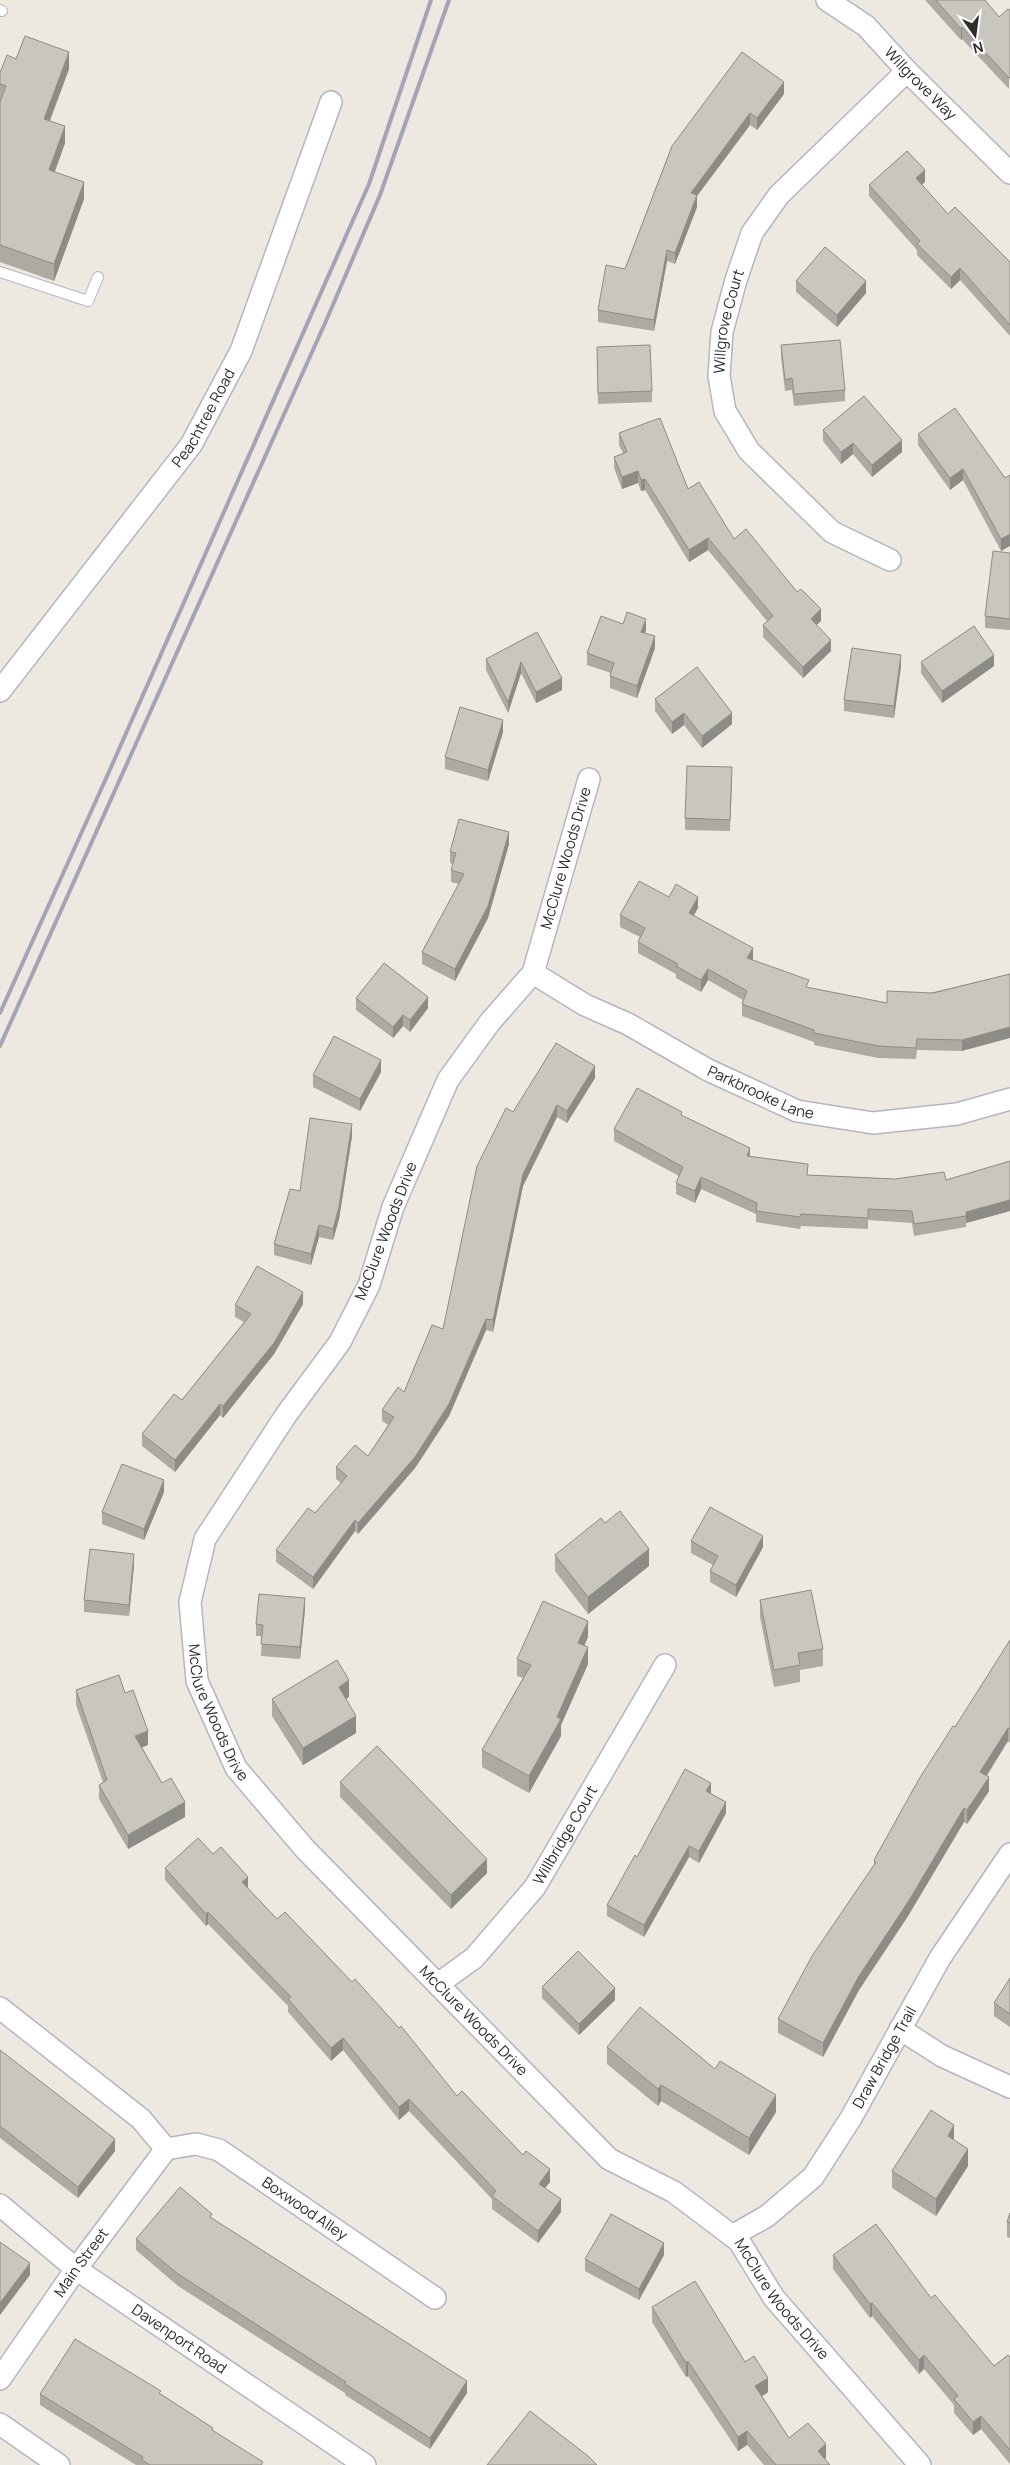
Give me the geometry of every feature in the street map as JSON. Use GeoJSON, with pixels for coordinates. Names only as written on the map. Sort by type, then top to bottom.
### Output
{"type":"FeatureCollection","features":[{"type":"Feature","properties":{"kind":"street","name":"Willgrove Way"},"geometry":{"type":"LineString","coordinates":[[827,0],[866,26],[907,71],[1010,173]]}},
{"type":"Feature","properties":{"kind":"street","name":"Willgrove Court"},"geometry":{"type":"LineString","coordinates":[[890,560],[832,532],[749,452],[725,411],[719,376],[722,332],[736,280],[752,234],[779,194],[907,71]]}},
{"type":"Feature","properties":{"kind":"street","name":"Peachtree Road"},"geometry":{"type":"LineString","coordinates":[[0,691],[191,445],[241,351],[331,102]]}},
{"type":"Feature","properties":{"kind":"street","name":"McClure Woods Drive"},"geometry":{"type":"LineString","coordinates":[[589,779],[533,973],[490,1022],[448,1080],[393,1206],[365,1293],[340,1342],[286,1415],[204,1539],[190,1602],[197,1681],[236,1768],[304,1849],[609,2158],[674,2192],[739,2241],[774,2298],[920,2465]]}},
{"type":"Feature","properties":{"kind":"street","name":"Parkbrooke Lane"},"geometry":{"type":"LineString","coordinates":[[533,973],[585,1004],[628,1024],[708,1070],[797,1111],[873,1123],[957,1114],[1010,1099]]}},
{"type":"Feature","properties":{"kind":"street","name":"Willbridge Court"},"geometry":{"type":"LineString","coordinates":[[438,1984],[474,1958],[535,1887],[665,1665]]}},
{"type":"Feature","properties":{"kind":"street","name":"Draw Bridge Trail"},"geometry":{"type":"LineString","coordinates":[[732,2236],[767,2216],[813,2177],[850,2118],[940,1958],[1010,1854]]}},
{"type":"Feature","properties":{"kind":"street"},"geometry":{"type":"LineString","coordinates":[[0,2008],[141,2119],[166,2148]]}},
{"type":"Feature","properties":{"kind":"street"},"geometry":{"type":"LineString","coordinates":[[900,2029],[942,2056],[1010,2087]]}},
{"type":"Feature","properties":{"kind":"street","name":"Boxwood Alley"},"geometry":{"type":"LineString","coordinates":[[166,2148],[196,2144],[219,2150],[435,2298]]}},
{"type":"Feature","properties":{"kind":"street","name":"Main Street"},"geometry":{"type":"LineString","coordinates":[[0,2378],[76,2269],[166,2148]]}},
{"type":"Feature","properties":{"kind":"street","name":"Davenport Road"},"geometry":{"type":"LineString","coordinates":[[0,2205],[76,2269],[365,2465]]}},
{"type":"Feature","properties":{"kind":"street"},"geometry":{"type":"LineString","coordinates":[[0,2424],[59,2465]]}},
{"type":"Feature","properties":{"kind":"lane"},"geometry":{"type":"LineString","coordinates":[[0,272],[88,301],[98,277]]}},
{"type":"Feature","properties":{"kind":"building"},"geometry":{"type":"Polygon","coordinates":[[[936,0],[985,0],[999,17],[1008,9],[1010,10],[1009,78],[962,27],[961,29],[936,0]]]}},
{"type":"Feature","properties":{"kind":"building"},"geometry":{"type":"Polygon","coordinates":[[[25,36],[69,52],[44,119],[65,126],[49,170],[84,182],[54,264],[0,245],[0,102],[6,86],[0,84],[0,73],[7,55],[16,59],[25,36]]]}},
{"type":"Feature","properties":{"kind":"building"},"geometry":{"type":"Polygon","coordinates":[[[742,52],[784,82],[757,118],[750,113],[691,193],[697,195],[675,253],[667,250],[654,320],[598,310],[606,265],[625,269],[672,146],[742,52]]]}},
{"type":"Feature","properties":{"kind":"building"},"geometry":{"type":"Polygon","coordinates":[[[907,151],[925,170],[916,178],[948,214],[955,207],[1010,262],[1010,325],[960,268],[951,277],[917,244],[920,241],[869,185],[907,151]]]}},
{"type":"Feature","properties":{"kind":"building"},"geometry":{"type":"Polygon","coordinates":[[[825,247],[866,281],[837,315],[796,281],[825,247]]]}},
{"type":"Feature","properties":{"kind":"building"},"geometry":{"type":"Polygon","coordinates":[[[840,340],[845,390],[794,394],[792,378],[785,380],[781,345],[840,340]]]}},
{"type":"Feature","properties":{"kind":"building"},"geometry":{"type":"Polygon","coordinates":[[[650,345],[652,391],[598,393],[597,347],[650,345]]]}},
{"type":"Feature","properties":{"kind":"building"},"geometry":{"type":"Polygon","coordinates":[[[864,396],[902,440],[872,465],[853,443],[841,452],[823,430],[864,396]]]}},
{"type":"Feature","properties":{"kind":"building"},"geometry":{"type":"Polygon","coordinates":[[[955,408],[1005,478],[1010,475],[1010,534],[1001,539],[963,469],[950,478],[918,434],[955,408]]]}},
{"type":"Feature","properties":{"kind":"building"},"geometry":{"type":"Polygon","coordinates":[[[660,418],[688,489],[699,482],[734,539],[746,529],[797,592],[801,589],[821,609],[811,619],[831,640],[803,667],[763,625],[773,616],[708,538],[689,550],[645,479],[641,480],[638,471],[622,477],[614,457],[627,452],[619,433],[660,418]]]}},
{"type":"Feature","properties":{"kind":"building"},"geometry":{"type":"Polygon","coordinates":[[[993,551],[1010,553],[1010,619],[985,616],[993,551]]]}},
{"type":"Feature","properties":{"kind":"building"},"geometry":{"type":"Polygon","coordinates":[[[627,612],[646,619],[641,632],[655,636],[637,686],[610,676],[614,663],[587,653],[601,616],[623,624],[627,612]]]}},
{"type":"Feature","properties":{"kind":"building"},"geometry":{"type":"Polygon","coordinates":[[[974,626],[994,655],[942,691],[921,662],[974,626]]]}},
{"type":"Feature","properties":{"kind":"building"},"geometry":{"type":"Polygon","coordinates":[[[537,632],[562,678],[536,692],[521,662],[508,702],[486,659],[537,632]]]}},
{"type":"Feature","properties":{"kind":"building"},"geometry":{"type":"Polygon","coordinates":[[[852,648],[901,655],[894,706],[844,700],[852,648]]]}},
{"type":"Feature","properties":{"kind":"building"},"geometry":{"type":"Polygon","coordinates":[[[697,667],[732,713],[702,736],[684,713],[672,722],[655,699],[697,667]]]}},
{"type":"Feature","properties":{"kind":"building"},"geometry":{"type":"Polygon","coordinates":[[[460,707],[503,720],[488,770],[445,757],[460,707]]]}},
{"type":"Feature","properties":{"kind":"building"},"geometry":{"type":"Polygon","coordinates":[[[687,766],[732,767],[730,820],[685,818],[687,766]]]}},
{"type":"Feature","properties":{"kind":"building"},"geometry":{"type":"Polygon","coordinates":[[[459,819],[509,832],[488,906],[455,969],[422,952],[464,874],[451,870],[456,853],[450,852],[459,819]]]}},
{"type":"Feature","properties":{"kind":"building"},"geometry":{"type":"Polygon","coordinates":[[[639,881],[669,897],[676,884],[698,897],[689,913],[753,948],[747,958],[809,980],[806,987],[887,1003],[887,991],[933,993],[1010,974],[1010,1027],[962,1040],[917,1039],[916,1048],[878,1046],[814,1033],[814,1030],[742,1004],[747,991],[708,969],[701,980],[676,966],[678,964],[638,942],[645,928],[620,915],[639,881]]]}},
{"type":"Feature","properties":{"kind":"building"},"geometry":{"type":"Polygon","coordinates":[[[384,963],[428,997],[410,1020],[403,1015],[393,1027],[356,998],[384,963]]]}},
{"type":"Feature","properties":{"kind":"building"},"geometry":{"type":"Polygon","coordinates":[[[334,1036],[381,1060],[360,1099],[313,1075],[334,1036]]]}},
{"type":"Feature","properties":{"kind":"building"},"geometry":{"type":"Polygon","coordinates":[[[556,1043],[595,1066],[567,1111],[557,1105],[523,1174],[493,1320],[486,1319],[449,1404],[415,1457],[358,1523],[355,1520],[313,1577],[276,1550],[308,1508],[315,1513],[347,1476],[336,1467],[355,1445],[368,1456],[394,1417],[382,1410],[398,1387],[404,1392],[432,1325],[443,1329],[477,1166],[506,1108],[513,1112],[556,1043]]]}},
{"type":"Feature","properties":{"kind":"building"},"geometry":{"type":"Polygon","coordinates":[[[637,1088],[682,1112],[681,1115],[750,1148],[747,1156],[808,1164],[807,1175],[895,1179],[944,1172],[946,1180],[1010,1161],[1010,1200],[966,1212],[966,1216],[914,1224],[912,1211],[868,1209],[868,1218],[801,1214],[800,1217],[756,1211],[757,1203],[701,1177],[695,1191],[676,1183],[683,1167],[614,1129],[637,1088]]]}},
{"type":"Feature","properties":{"kind":"building"},"geometry":{"type":"Polygon","coordinates":[[[310,1118],[352,1124],[339,1207],[333,1229],[319,1225],[311,1254],[274,1244],[290,1189],[300,1191],[310,1118]]]}},
{"type":"Feature","properties":{"kind":"building"},"geometry":{"type":"Polygon","coordinates":[[[257,1266],[303,1292],[274,1343],[223,1406],[220,1404],[175,1460],[142,1434],[174,1394],[182,1400],[251,1314],[235,1305],[257,1266]]]}},
{"type":"Feature","properties":{"kind":"building"},"geometry":{"type":"Polygon","coordinates":[[[122,1464],[164,1480],[144,1529],[102,1512],[122,1464]]]}},
{"type":"Feature","properties":{"kind":"building"},"geometry":{"type":"Polygon","coordinates":[[[710,1507],[763,1536],[736,1585],[710,1571],[718,1556],[691,1541],[710,1507]]]}},
{"type":"Feature","properties":{"kind":"building"},"geometry":{"type":"Polygon","coordinates":[[[620,1511],[649,1549],[588,1597],[555,1555],[601,1518],[605,1523],[620,1511]]]}},
{"type":"Feature","properties":{"kind":"building"},"geometry":{"type":"Polygon","coordinates":[[[90,1549],[134,1554],[129,1605],[84,1600],[90,1549]]]}},
{"type":"Feature","properties":{"kind":"building"},"geometry":{"type":"Polygon","coordinates":[[[811,1590],[823,1649],[798,1653],[800,1665],[774,1670],[760,1600],[811,1590]]]}},
{"type":"Feature","properties":{"kind":"building"},"geometry":{"type":"Polygon","coordinates":[[[259,1594],[305,1598],[300,1647],[261,1644],[263,1625],[256,1624],[259,1594]]]}},
{"type":"Feature","properties":{"kind":"building"},"geometry":{"type":"Polygon","coordinates":[[[543,1601],[588,1621],[578,1643],[588,1647],[557,1717],[561,1719],[529,1776],[482,1750],[531,1665],[517,1659],[543,1601]]]}},
{"type":"Feature","properties":{"kind":"building"},"geometry":{"type":"Polygon","coordinates":[[[1010,1640],[1010,1729],[1008,1728],[980,1772],[989,1777],[967,1810],[964,1808],[908,1902],[859,1976],[823,2043],[778,2019],[812,1956],[876,1862],[874,1860],[919,1779],[953,1726],[955,1727],[1010,1640]]]}},
{"type":"Feature","properties":{"kind":"building"},"geometry":{"type":"Polygon","coordinates":[[[337,1660],[349,1680],[339,1687],[356,1716],[303,1748],[272,1699],[337,1660]]]}},
{"type":"Feature","properties":{"kind":"building"},"geometry":{"type":"Polygon","coordinates":[[[119,1675],[125,1693],[133,1690],[148,1731],[135,1736],[162,1783],[171,1778],[185,1802],[128,1835],[99,1785],[107,1780],[76,1690],[119,1675]]]}},
{"type":"Feature","properties":{"kind":"building"},"geometry":{"type":"Polygon","coordinates":[[[377,1746],[487,1859],[451,1895],[340,1782],[377,1746]]]}},
{"type":"Feature","properties":{"kind":"building"},"geometry":{"type":"Polygon","coordinates":[[[685,1769],[711,1783],[706,1791],[726,1802],[699,1851],[689,1846],[644,1925],[607,1905],[635,1855],[637,1857],[685,1769]]]}},
{"type":"Feature","properties":{"kind":"building"},"geometry":{"type":"Polygon","coordinates":[[[198,1838],[213,1854],[221,1847],[248,1877],[242,1882],[277,1919],[285,1912],[352,1982],[355,1979],[399,2028],[401,2026],[457,2096],[462,2091],[523,2155],[526,2151],[550,2169],[539,2184],[561,2199],[538,2231],[492,2196],[496,2191],[409,2099],[399,2107],[343,2038],[331,2048],[288,1999],[291,1997],[208,1912],[206,1914],[165,1868],[198,1838]]]}},
{"type":"Feature","properties":{"kind":"building"},"geometry":{"type":"Polygon","coordinates":[[[578,1951],[615,1988],[579,2024],[542,1987],[578,1951]]]}},
{"type":"Feature","properties":{"kind":"building"},"geometry":{"type":"Polygon","coordinates":[[[1010,1978],[1010,2014],[994,2003],[1010,1978]]]}},
{"type":"Feature","properties":{"kind":"building"},"geometry":{"type":"Polygon","coordinates":[[[640,2007],[715,2069],[720,2061],[776,2095],[749,2138],[661,2085],[658,2089],[607,2047],[640,2007]]]}},
{"type":"Feature","properties":{"kind":"building"},"geometry":{"type":"Polygon","coordinates":[[[0,2050],[115,2139],[78,2187],[0,2126],[0,2050]]]}},
{"type":"Feature","properties":{"kind":"building"},"geometry":{"type":"Polygon","coordinates":[[[931,2110],[954,2125],[948,2136],[968,2149],[936,2199],[892,2171],[931,2110]]]}},
{"type":"Feature","properties":{"kind":"building"},"geometry":{"type":"Polygon","coordinates":[[[180,2187],[212,2214],[210,2217],[467,2381],[430,2438],[178,2274],[136,2239],[180,2187]]]}},
{"type":"Feature","properties":{"kind":"building"},"geometry":{"type":"Polygon","coordinates":[[[611,2214],[664,2243],[639,2289],[585,2259],[611,2214]]]}},
{"type":"Feature","properties":{"kind":"building"},"geometry":{"type":"Polygon","coordinates":[[[876,2224],[931,2298],[935,2295],[994,2366],[1008,2355],[1010,2357],[1010,2450],[981,2416],[973,2422],[954,2399],[958,2396],[924,2355],[919,2360],[872,2303],[870,2304],[833,2255],[876,2224]]]}},
{"type":"Feature","properties":{"kind":"building"},"geometry":{"type":"Polygon","coordinates":[[[0,2242],[30,2263],[0,2303],[0,2242]]]}},
{"type":"Feature","properties":{"kind":"building"},"geometry":{"type":"Polygon","coordinates":[[[695,2281],[745,2362],[754,2356],[768,2378],[755,2386],[789,2438],[808,2423],[826,2444],[818,2451],[830,2465],[776,2465],[747,2431],[738,2437],[688,2361],[686,2363],[652,2307],[695,2281]]]}},
{"type":"Feature","properties":{"kind":"building"},"geometry":{"type":"Polygon","coordinates":[[[75,2339],[161,2391],[159,2393],[213,2428],[212,2430],[263,2462],[261,2465],[150,2465],[142,2460],[143,2457],[40,2394],[75,2339]]]}},
{"type":"Feature","properties":{"kind":"building"},"geometry":{"type":"Polygon","coordinates":[[[530,2411],[588,2456],[597,2465],[487,2465],[530,2411]]]}},
{"type":"Feature","properties":{"kind":"railway"},"geometry":{"type":"LineString","coordinates":[[0,1013],[369,184],[431,0]]}},
{"type":"Feature","properties":{"kind":"railway"},"geometry":{"type":"LineString","coordinates":[[0,1046],[326,321],[380,195],[449,0]]}}]}
